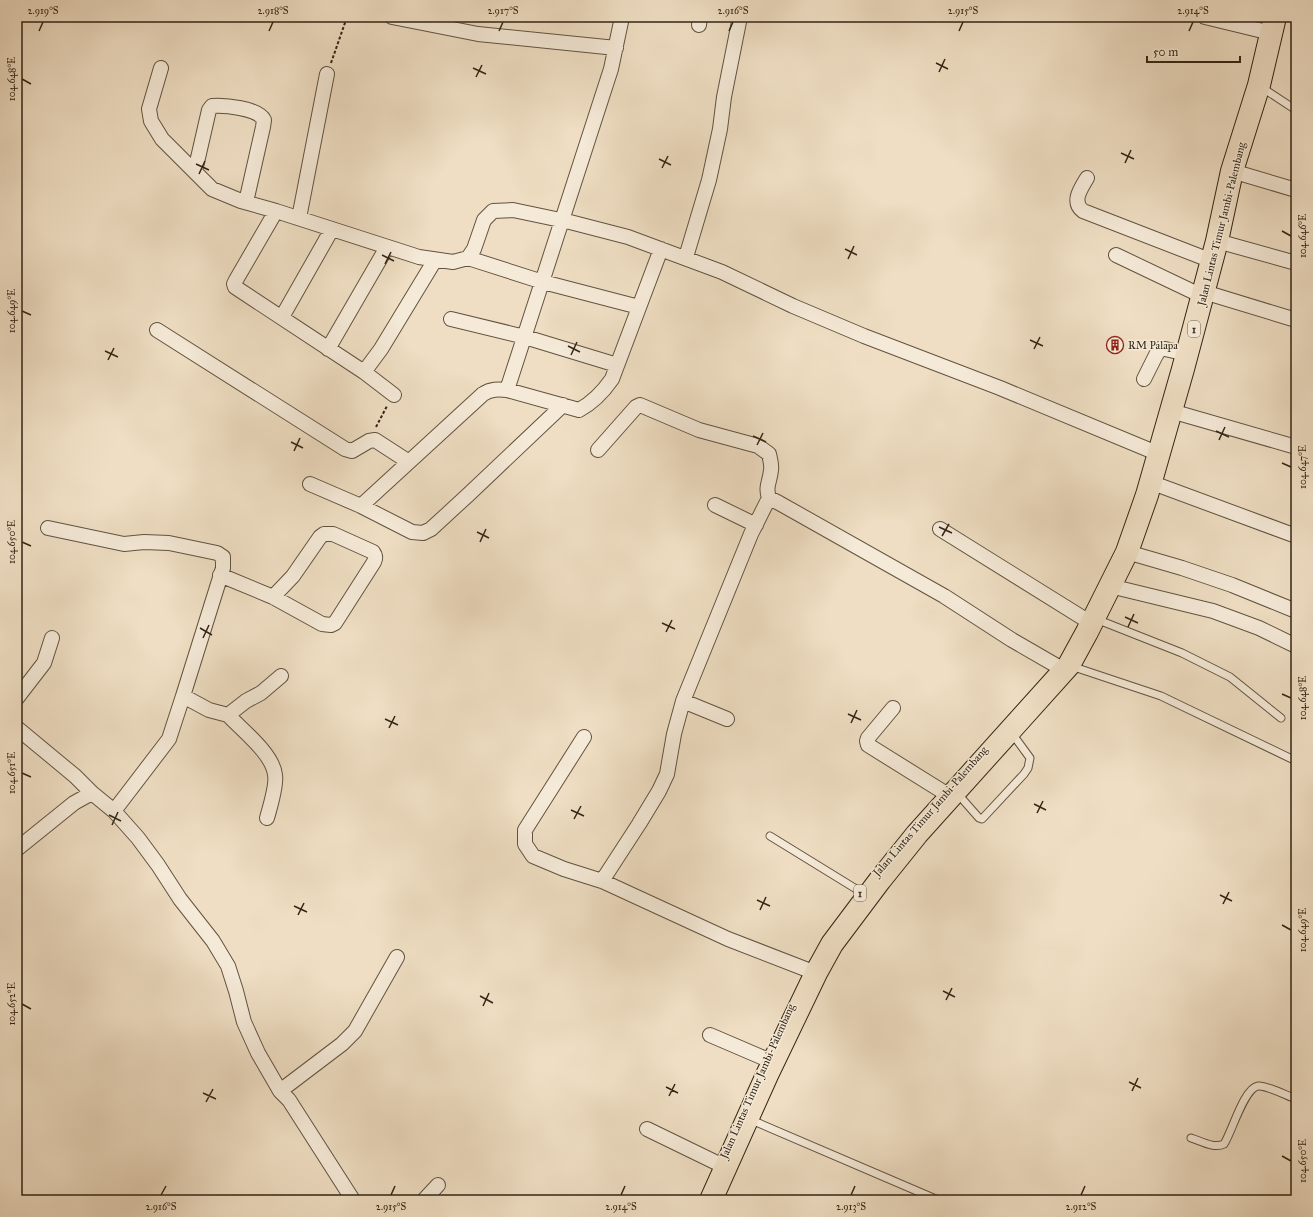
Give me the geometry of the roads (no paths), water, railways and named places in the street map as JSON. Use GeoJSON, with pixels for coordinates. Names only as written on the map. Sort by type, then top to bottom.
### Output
{"type":"FeatureCollection","features":[{"type":"Feature","properties":{"kind":"highway","name":"Jalan Lintas Timur Jambi-Palembang"},"geometry":{"type":"LineString","coordinates":[[711,1200],[812,980],[832,944],[880,880],[950,792],[1010,731],[1063,665],[1091,624],[1127,552],[1159,454],[1187,354],[1214,251],[1232,172],[1259,86],[1273,25]]}},
{"type":"Feature","properties":{"kind":"highway","name":"Jalan Lintas Timur Jambi-Palembang"},"geometry":{"type":"LineString","coordinates":[[704,1200],[766,1059],[808,970],[824,941],[861,892],[1063,665]]}},
{"type":"Feature","properties":{"kind":"street"},"geometry":{"type":"LineString","coordinates":[[392,17],[478,34],[616,48]]}},
{"type":"Feature","properties":{"kind":"street"},"geometry":{"type":"LineString","coordinates":[[508,390],[611,69],[622,17]]}},
{"type":"Feature","properties":{"kind":"street"},"geometry":{"type":"LineString","coordinates":[[686,258],[709,180],[720,129],[724,97],[740,17]]}},
{"type":"Feature","properties":{"kind":"street"},"geometry":{"type":"LineString","coordinates":[[1205,17],[1273,25]]}},
{"type":"Feature","properties":{"kind":"street"},"geometry":{"type":"LineString","coordinates":[[161,68],[149,109],[151,121],[162,139],[212,189],[246,202],[419,257],[452,262],[468,258],[542,282],[639,307]]}},
{"type":"Feature","properties":{"kind":"street"},"geometry":{"type":"LineString","coordinates":[[299,218],[327,74]]}},
{"type":"Feature","properties":{"kind":"street"},"geometry":{"type":"LineString","coordinates":[[195,171],[209,110],[212,106],[239,107],[261,115],[264,120],[263,128],[246,202]]}},
{"type":"Feature","properties":{"kind":"street"},"geometry":{"type":"LineString","coordinates":[[1232,172],[1296,190]]}},
{"type":"Feature","properties":{"kind":"street"},"geometry":{"type":"LineString","coordinates":[[1087,178],[1077,200],[1077,204],[1083,211],[1214,251],[1296,263]]}},
{"type":"Feature","properties":{"kind":"street"},"geometry":{"type":"LineString","coordinates":[[468,258],[474,249],[484,220],[494,211],[513,210],[562,220],[628,237],[722,272],[793,306],[850,330],[1000,388],[1159,454]]}},
{"type":"Feature","properties":{"kind":"street"},"geometry":{"type":"LineString","coordinates":[[276,211],[234,284],[235,287],[364,372],[394,395]]}},
{"type":"Feature","properties":{"kind":"street"},"geometry":{"type":"LineString","coordinates":[[282,318],[332,229]]}},
{"type":"Feature","properties":{"kind":"street"},"geometry":{"type":"LineString","coordinates":[[328,349],[387,247]]}},
{"type":"Feature","properties":{"kind":"street"},"geometry":{"type":"LineString","coordinates":[[361,506],[483,394],[490,390],[508,390],[579,410],[592,402],[602,393],[612,379],[661,249]]}},
{"type":"Feature","properties":{"kind":"street"},"geometry":{"type":"LineString","coordinates":[[1116,255],[1203,294],[1296,320]]}},
{"type":"Feature","properties":{"kind":"street"},"geometry":{"type":"LineString","coordinates":[[364,372],[382,349],[436,260]]}},
{"type":"Feature","properties":{"kind":"street"},"geometry":{"type":"LineString","coordinates":[[451,319],[525,337],[617,365]]}},
{"type":"Feature","properties":{"kind":"street"},"geometry":{"type":"LineString","coordinates":[[157,330],[345,450],[355,450],[372,440],[379,442],[409,462]]}},
{"type":"Feature","properties":{"kind":"street"},"geometry":{"type":"LineString","coordinates":[[1144,379],[1160,349],[1164,348],[1187,354]]}},
{"type":"Feature","properties":{"kind":"street"},"geometry":{"type":"LineString","coordinates":[[310,484],[361,506],[412,532],[423,533],[431,529],[545,424],[563,405]]}},
{"type":"Feature","properties":{"kind":"street"},"geometry":{"type":"LineString","coordinates":[[598,450],[636,407],[640,405],[699,430],[758,446],[769,454],[771,462],[772,469],[766,490],[769,498],[944,596],[1012,640],[1063,665]]}},
{"type":"Feature","properties":{"kind":"street"},"geometry":{"type":"LineString","coordinates":[[1171,411],[1296,447]]}},
{"type":"Feature","properties":{"kind":"street"},"geometry":{"type":"LineString","coordinates":[[1150,482],[1296,536]]}},
{"type":"Feature","properties":{"kind":"street"},"geometry":{"type":"LineString","coordinates":[[602,881],[639,824],[659,791],[667,774],[674,734],[683,701],[756,525],[769,498]]}},
{"type":"Feature","properties":{"kind":"street"},"geometry":{"type":"LineString","coordinates":[[715,505],[756,525]]}},
{"type":"Feature","properties":{"kind":"street"},"geometry":{"type":"LineString","coordinates":[[48,528],[124,544],[144,542],[169,543],[217,553],[223,556],[223,568],[169,739],[114,811]]}},
{"type":"Feature","properties":{"kind":"street"},"geometry":{"type":"LineString","coordinates":[[940,529],[1091,624]]}},
{"type":"Feature","properties":{"kind":"street"},"geometry":{"type":"LineString","coordinates":[[220,575],[273,597],[322,624],[331,625],[336,623],[374,562],[376,558],[375,555],[373,552],[333,534],[324,534],[320,537],[292,576],[273,597]]}},
{"type":"Feature","properties":{"kind":"street"},"geometry":{"type":"LineString","coordinates":[[1127,552],[1182,568],[1296,611]]}},
{"type":"Feature","properties":{"kind":"street"},"geometry":{"type":"LineString","coordinates":[[1110,586],[1213,611],[1259,628],[1296,646]]}},
{"type":"Feature","properties":{"kind":"street"},"geometry":{"type":"LineString","coordinates":[[17,698],[44,663],[52,638]]}},
{"type":"Feature","properties":{"kind":"street"},"geometry":{"type":"LineString","coordinates":[[228,716],[246,701],[261,693],[281,676]]}},
{"type":"Feature","properties":{"kind":"street"},"geometry":{"type":"LineString","coordinates":[[183,696],[209,710],[228,716],[268,756],[273,764],[276,776],[268,818]]}},
{"type":"Feature","properties":{"kind":"street"},"geometry":{"type":"LineString","coordinates":[[683,701],[727,719]]}},
{"type":"Feature","properties":{"kind":"street"},"geometry":{"type":"LineString","coordinates":[[893,708],[868,738],[868,745],[950,792]]}},
{"type":"Feature","properties":{"kind":"street"},"geometry":{"type":"LineString","coordinates":[[17,728],[75,776],[92,793],[114,811],[138,838],[180,899],[213,941],[228,966],[244,1022],[258,1053],[280,1091],[289,1100],[353,1200]]}},
{"type":"Feature","properties":{"kind":"street"},"geometry":{"type":"LineString","coordinates":[[584,737],[525,830],[525,844],[533,856],[602,881],[728,939],[808,970]]}},
{"type":"Feature","properties":{"kind":"street"},"geometry":{"type":"LineString","coordinates":[[17,849],[74,803],[92,793]]}},
{"type":"Feature","properties":{"kind":"street"},"geometry":{"type":"LineString","coordinates":[[280,1091],[342,1044],[355,1031],[396,957]]}},
{"type":"Feature","properties":{"kind":"street"},"geometry":{"type":"LineString","coordinates":[[710,1036],[766,1059]]}},
{"type":"Feature","properties":{"kind":"street"},"geometry":{"type":"LineString","coordinates":[[647,1129],[719,1164]]}},
{"type":"Feature","properties":{"kind":"street"},"geometry":{"type":"LineString","coordinates":[[424,1200],[438,1185]]}},
{"type":"Feature","properties":{"kind":"lane"},"geometry":{"type":"LineString","coordinates":[[1259,86],[1296,110]]}},
{"type":"Feature","properties":{"kind":"lane"},"geometry":{"type":"LineString","coordinates":[[1091,624],[1182,653],[1230,677],[1281,718]]}},
{"type":"Feature","properties":{"kind":"lane"},"geometry":{"type":"LineString","coordinates":[[1063,665],[1161,696],[1296,761]]}},
{"type":"Feature","properties":{"kind":"lane"},"geometry":{"type":"LineString","coordinates":[[950,792],[982,819],[1028,768],[1030,758],[1010,731]]}},
{"type":"Feature","properties":{"kind":"lane"},"geometry":{"type":"LineString","coordinates":[[770,836],[861,892]]}},
{"type":"Feature","properties":{"kind":"lane"},"geometry":{"type":"LineString","coordinates":[[1191,1138],[1215,1146],[1224,1144],[1246,1096],[1252,1088],[1258,1086],[1268,1088],[1296,1099]]}},
{"type":"Feature","properties":{"kind":"lane"},"geometry":{"type":"LineString","coordinates":[[748,1118],[938,1200]]}},
{"type":"Feature","properties":{"kind":"place","name":"RM Palapa"},"geometry":{"type":"Point","coordinates":[1115,345]}}]}
